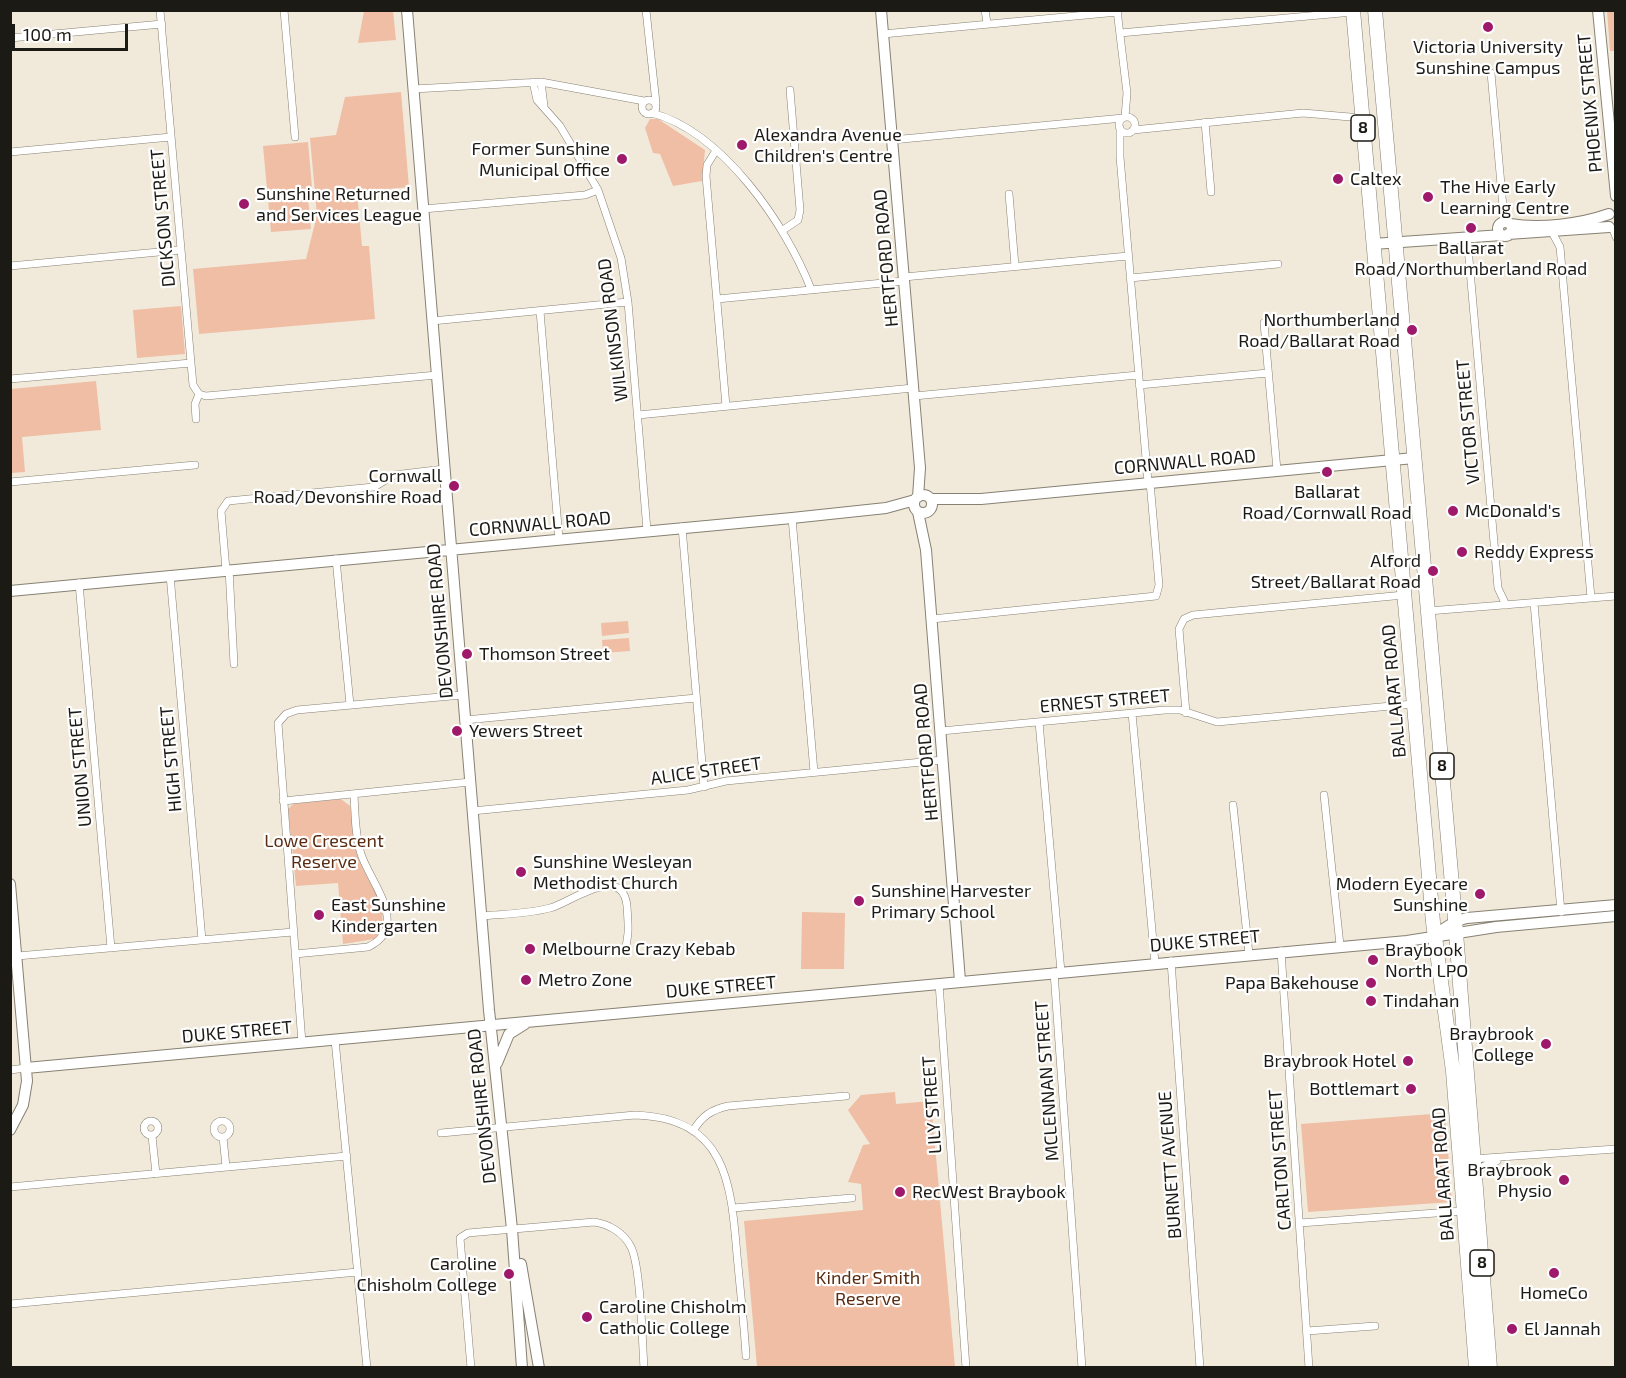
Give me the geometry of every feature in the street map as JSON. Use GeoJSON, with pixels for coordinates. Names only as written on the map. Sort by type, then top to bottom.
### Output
{"type":"FeatureCollection","features":[{"type":"Feature","properties":{"kind":"highway","name":"BALLARAT ROAD"},"geometry":{"type":"LineString","coordinates":[[1376,10],[1456,928],[1490,1368]]}},
{"type":"Feature","properties":{"kind":"highway","name":"BALLARAT ROAD"},"geometry":{"type":"LineString","coordinates":[[1353,11],[1434,936],[1447,1018],[1460,1160],[1476,1368]]}},
{"type":"Feature","properties":{"kind":"street","name":"DICKSON STREET"},"geometry":{"type":"LineString","coordinates":[[160,10],[193,385],[199,394],[195,404],[196,419]]}},
{"type":"Feature","properties":{"kind":"street"},"geometry":{"type":"LineString","coordinates":[[284,10],[295,137]]}},
{"type":"Feature","properties":{"kind":"street","name":"DEVONSHIRE ROAD"},"geometry":{"type":"LineString","coordinates":[[407,10],[490,1025],[512,1229]]}},
{"type":"Feature","properties":{"kind":"street"},"geometry":{"type":"LineString","coordinates":[[646,10],[656,105],[652,114]]}},
{"type":"Feature","properties":{"kind":"street","name":"HERTFORD ROAD"},"geometry":{"type":"LineString","coordinates":[[881,10],[963,981]]}},
{"type":"Feature","properties":{"kind":"street"},"geometry":{"type":"LineString","coordinates":[[986,10],[987,23]]}},
{"type":"Feature","properties":{"kind":"street","name":"PHOENIX STREET"},"geometry":{"type":"LineString","coordinates":[[1598,10],[1615,195],[1612,213],[1607,220],[1613,231]]}},
{"type":"Feature","properties":{"kind":"street"},"geometry":{"type":"LineString","coordinates":[[883,34],[1117,11],[1130,131],[1120,148]]}},
{"type":"Feature","properties":{"kind":"street"},"geometry":{"type":"LineString","coordinates":[[1120,33],[1353,11]]}},
{"type":"Feature","properties":{"kind":"street"},"geometry":{"type":"LineString","coordinates":[[10,38],[162,24]]}},
{"type":"Feature","properties":{"kind":"street"},"geometry":{"type":"LineString","coordinates":[[1491,73],[1505,227]]}},
{"type":"Feature","properties":{"kind":"street","name":"WILKINSON ROAD"},"geometry":{"type":"LineString","coordinates":[[532,82],[537,100],[572,145],[598,190],[615,237],[628,302],[647,530]]}},
{"type":"Feature","properties":{"kind":"street"},"geometry":{"type":"LineString","coordinates":[[413,89],[542,82],[588,89],[624,99],[646,100],[656,105],[670,120],[715,152],[752,187],[783,230],[811,289]]}},
{"type":"Feature","properties":{"kind":"street","name":"WILKINSON ROAD"},"geometry":{"type":"LineString","coordinates":[[542,82],[545,108]]}},
{"type":"Feature","properties":{"kind":"street"},"geometry":{"type":"LineString","coordinates":[[642,110],[653,86]]}},
{"type":"Feature","properties":{"kind":"street"},"geometry":{"type":"LineString","coordinates":[[783,230],[798,220],[800,210],[790,90]]}},
{"type":"Feature","properties":{"kind":"street"},"geometry":{"type":"LineString","coordinates":[[624,99],[646,114],[670,120]]}},
{"type":"Feature","properties":{"kind":"street"},"geometry":{"type":"LineString","coordinates":[[1102,121],[1130,131],[1154,126],[1303,113],[1362,118]]}},
{"type":"Feature","properties":{"kind":"street"},"geometry":{"type":"LineString","coordinates":[[932,619],[1156,596],[1159,585],[1138,375],[1120,148],[1120,127],[1129,119]]}},
{"type":"Feature","properties":{"kind":"street"},"geometry":{"type":"LineString","coordinates":[[892,140],[1129,119],[1154,126]]}},
{"type":"Feature","properties":{"kind":"street"},"geometry":{"type":"LineString","coordinates":[[1205,122],[1211,192]]}},
{"type":"Feature","properties":{"kind":"street"},"geometry":{"type":"LineString","coordinates":[[10,152],[171,136]]}},
{"type":"Feature","properties":{"kind":"street"},"geometry":{"type":"LineString","coordinates":[[715,152],[707,165],[706,176],[726,406]]}},
{"type":"Feature","properties":{"kind":"street"},"geometry":{"type":"LineString","coordinates":[[423,209],[585,195],[598,190]]}},
{"type":"Feature","properties":{"kind":"street"},"geometry":{"type":"LineString","coordinates":[[1009,194],[1015,266]]}},
{"type":"Feature","properties":{"kind":"street"},"geometry":{"type":"LineString","coordinates":[[1373,244],[1467,236],[1505,227],[1583,221],[1612,213]]}},
{"type":"Feature","properties":{"kind":"street"},"geometry":{"type":"LineString","coordinates":[[1505,227],[1552,232],[1613,231]]}},
{"type":"Feature","properties":{"kind":"street"},"geometry":{"type":"LineString","coordinates":[[1560,247],[1567,230]]}},
{"type":"Feature","properties":{"kind":"street"},"geometry":{"type":"LineString","coordinates":[[1552,232],[1560,247],[1591,598]]}},
{"type":"Feature","properties":{"kind":"street","name":"VICTOR STREET"},"geometry":{"type":"LineString","coordinates":[[1467,236],[1498,588],[1506,605]]}},
{"type":"Feature","properties":{"kind":"street"},"geometry":{"type":"LineString","coordinates":[[10,266],[180,250]]}},
{"type":"Feature","properties":{"kind":"street"},"geometry":{"type":"LineString","coordinates":[[717,298],[1128,255]]}},
{"type":"Feature","properties":{"kind":"street"},"geometry":{"type":"LineString","coordinates":[[1130,278],[1278,264]]}},
{"type":"Feature","properties":{"kind":"street"},"geometry":{"type":"LineString","coordinates":[[432,321],[628,302]]}},
{"type":"Feature","properties":{"kind":"street"},"geometry":{"type":"LineString","coordinates":[[540,311],[559,539]]}},
{"type":"Feature","properties":{"kind":"street"},"geometry":{"type":"LineString","coordinates":[[1264,323],[1277,470]]}},
{"type":"Feature","properties":{"kind":"street"},"geometry":{"type":"LineString","coordinates":[[10,379],[191,363]]}},
{"type":"Feature","properties":{"kind":"street"},"geometry":{"type":"LineString","coordinates":[[1139,385],[1268,373]]}},
{"type":"Feature","properties":{"kind":"street"},"geometry":{"type":"LineString","coordinates":[[199,394],[206,396],[436,375]]}},
{"type":"Feature","properties":{"kind":"street"},"geometry":{"type":"LineString","coordinates":[[638,415],[726,406],[1138,375]]}},
{"type":"Feature","properties":{"kind":"street","name":"CORNWALL ROAD"},"geometry":{"type":"LineString","coordinates":[[13,590],[1414,458]]}},
{"type":"Feature","properties":{"kind":"street"},"geometry":{"type":"LineString","coordinates":[[10,482],[195,465]]}},
{"type":"Feature","properties":{"kind":"street"},"geometry":{"type":"LineString","coordinates":[[234,664],[221,511],[228,501],[374,487],[394,475],[444,469]]}},
{"type":"Feature","properties":{"kind":"street"},"geometry":{"type":"LineString","coordinates":[[792,518],[813,772]]}},
{"type":"Feature","properties":{"kind":"street"},"geometry":{"type":"LineString","coordinates":[[682,527],[704,787]]}},
{"type":"Feature","properties":{"kind":"street"},"geometry":{"type":"LineString","coordinates":[[336,559],[350,705]]}},
{"type":"Feature","properties":{"kind":"street","name":"HIGH STREET"},"geometry":{"type":"LineString","coordinates":[[170,575],[202,940]]}},
{"type":"Feature","properties":{"kind":"street","name":"UNION STREET"},"geometry":{"type":"LineString","coordinates":[[79,583],[111,948]]}},
{"type":"Feature","properties":{"kind":"street"},"geometry":{"type":"LineString","coordinates":[[1186,712],[1179,629],[1187,617],[1404,595]]}},
{"type":"Feature","properties":{"kind":"street"},"geometry":{"type":"LineString","coordinates":[[1428,611],[1616,596]]}},
{"type":"Feature","properties":{"kind":"street"},"geometry":{"type":"LineString","coordinates":[[1534,603],[1562,915]]}},
{"type":"Feature","properties":{"kind":"street"},"geometry":{"type":"LineString","coordinates":[[302,1043],[277,729],[280,720],[291,712],[462,695]]}},
{"type":"Feature","properties":{"kind":"street"},"geometry":{"type":"LineString","coordinates":[[465,720],[696,698]]}},
{"type":"Feature","properties":{"kind":"street","name":"ERNEST STREET"},"geometry":{"type":"LineString","coordinates":[[941,731],[1175,710],[1217,722],[1413,704]]}},
{"type":"Feature","properties":{"kind":"street"},"geometry":{"type":"LineString","coordinates":[[1132,713],[1155,963]]}},
{"type":"Feature","properties":{"kind":"street","name":"MCLENNAN STREET"},"geometry":{"type":"LineString","coordinates":[[1039,722],[1058,972],[1082,1368]]}},
{"type":"Feature","properties":{"kind":"street","name":"ALICE STREET"},"geometry":{"type":"LineString","coordinates":[[472,811],[704,787],[726,781],[943,760]]}},
{"type":"Feature","properties":{"kind":"street"},"geometry":{"type":"LineString","coordinates":[[283,801],[470,782]]}},
{"type":"Feature","properties":{"kind":"street"},"geometry":{"type":"LineString","coordinates":[[295,954],[368,947],[375,944],[386,930],[387,914],[381,893],[360,852],[354,794]]}},
{"type":"Feature","properties":{"kind":"street"},"geometry":{"type":"LineString","coordinates":[[1324,795],[1340,945]]}},
{"type":"Feature","properties":{"kind":"street"},"geometry":{"type":"LineString","coordinates":[[1233,805],[1249,954]]}},
{"type":"Feature","properties":{"kind":"street"},"geometry":{"type":"LineString","coordinates":[[10,884],[12,928],[17,956],[26,1068],[26,1092],[10,1130]]}},
{"type":"Feature","properties":{"kind":"street"},"geometry":{"type":"LineString","coordinates":[[481,916],[552,908],[586,890],[610,886],[621,891],[626,901],[629,934],[624,952]]}},
{"type":"Feature","properties":{"kind":"street","name":"DUKE STREET"},"geometry":{"type":"LineString","coordinates":[[10,1070],[1407,940],[1434,936],[1456,928],[1562,915],[1616,905]]}},
{"type":"Feature","properties":{"kind":"street","name":"DUKE STREET"},"geometry":{"type":"LineString","coordinates":[[1562,915],[1616,916]]}},
{"type":"Feature","properties":{"kind":"street"},"geometry":{"type":"LineString","coordinates":[[17,956],[293,932]]}},
{"type":"Feature","properties":{"kind":"street","name":"CARLTON STREET"},"geometry":{"type":"LineString","coordinates":[[1281,951],[1310,1368]]}},
{"type":"Feature","properties":{"kind":"street","name":"BURNETT AVENUE"},"geometry":{"type":"LineString","coordinates":[[1171,961],[1200,1368]]}},
{"type":"Feature","properties":{"kind":"street","name":"LILY STREET"},"geometry":{"type":"LineString","coordinates":[[939,983],[966,1368]]}},
{"type":"Feature","properties":{"kind":"street"},"geometry":{"type":"LineString","coordinates":[[496,1072],[498,1055],[509,1034],[528,1022]]}},
{"type":"Feature","properties":{"kind":"street"},"geometry":{"type":"LineString","coordinates":[[335,1040],[368,1368]]}},
{"type":"Feature","properties":{"kind":"street"},"geometry":{"type":"LineString","coordinates":[[10,1116],[26,1068]]}},
{"type":"Feature","properties":{"kind":"street"},"geometry":{"type":"LineString","coordinates":[[693,1131],[700,1118],[715,1109],[728,1106],[846,1096]]}},
{"type":"Feature","properties":{"kind":"street"},"geometry":{"type":"LineString","coordinates":[[441,1133],[635,1115],[666,1118],[693,1131],[709,1146],[721,1163],[729,1184],[746,1356]]}},
{"type":"Feature","properties":{"kind":"street"},"geometry":{"type":"LineString","coordinates":[[152,1136],[156,1174]]}},
{"type":"Feature","properties":{"kind":"street"},"geometry":{"type":"LineString","coordinates":[[223,1137],[226,1167]]}},
{"type":"Feature","properties":{"kind":"street"},"geometry":{"type":"LineString","coordinates":[[1460,1160],[1616,1149]]}},
{"type":"Feature","properties":{"kind":"street"},"geometry":{"type":"LineString","coordinates":[[10,1187],[347,1156]]}},
{"type":"Feature","properties":{"kind":"street"},"geometry":{"type":"LineString","coordinates":[[1476,1174],[1490,1163],[1505,1158]]}},
{"type":"Feature","properties":{"kind":"street"},"geometry":{"type":"LineString","coordinates":[[733,1208],[852,1198]]}},
{"type":"Feature","properties":{"kind":"street"},"geometry":{"type":"LineString","coordinates":[[1300,1223],[1463,1211]]}},
{"type":"Feature","properties":{"kind":"street"},"geometry":{"type":"LineString","coordinates":[[471,1368],[459,1241],[464,1234],[594,1222],[613,1228],[626,1239],[635,1264],[644,1368]]}},
{"type":"Feature","properties":{"kind":"street"},"geometry":{"type":"LineString","coordinates":[[512,1229],[522,1368]]}},
{"type":"Feature","properties":{"kind":"street"},"geometry":{"type":"LineString","coordinates":[[512,1229],[521,1261],[539,1368]]}},
{"type":"Feature","properties":{"kind":"street"},"geometry":{"type":"LineString","coordinates":[[10,1304],[358,1272]]}},
{"type":"Feature","properties":{"kind":"street"},"geometry":{"type":"LineString","coordinates":[[1307,1331],[1375,1326]]}},
{"type":"Feature","properties":{"kind":"green space"},"geometry":{"type":"Polygon","coordinates":[[[364,11],[393,11],[396,40],[358,43],[364,11]]]}},
{"type":"Feature","properties":{"kind":"green space"},"geometry":{"type":"Polygon","coordinates":[[[1607,11],[1615,11],[1615,51],[1610,51],[1607,11]]]}},
{"type":"Feature","properties":{"kind":"green space"},"geometry":{"type":"Polygon","coordinates":[[[401,92],[409,187],[357,192],[362,246],[369,246],[375,319],[199,334],[193,269],[306,259],[317,215],[310,138],[336,135],[345,97],[401,92]]]}},
{"type":"Feature","properties":{"kind":"green space"},"geometry":{"type":"Polygon","coordinates":[[[650,119],[658,119],[705,150],[702,181],[673,186],[660,154],[653,153],[645,128],[650,119]]]}},
{"type":"Feature","properties":{"kind":"green space"},"geometry":{"type":"Polygon","coordinates":[[[308,142],[312,187],[307,188],[311,229],[271,232],[263,146],[308,142]]]}},
{"type":"Feature","properties":{"kind":"green space"},"geometry":{"type":"Polygon","coordinates":[[[181,306],[185,354],[137,358],[133,310],[181,306]]]}},
{"type":"Feature","properties":{"kind":"green space"},"geometry":{"type":"Polygon","coordinates":[[[96,381],[101,430],[22,437],[25,472],[11,473],[11,389],[96,381]]]}},
{"type":"Feature","properties":{"kind":"green space"},"geometry":{"type":"Polygon","coordinates":[[[628,621],[629,633],[602,636],[601,623],[628,621]]]}},
{"type":"Feature","properties":{"kind":"green space"},"geometry":{"type":"Polygon","coordinates":[[[629,638],[630,651],[603,653],[602,640],[629,638]]]}},
{"type":"Feature","properties":{"kind":"green space","name":"Lowe Crescent Reserve"},"geometry":{"type":"Polygon","coordinates":[[[341,799],[350,806],[356,851],[381,905],[382,915],[382,926],[378,937],[343,944],[338,883],[296,886],[288,809],[293,804],[341,799]]]}},
{"type":"Feature","properties":{"kind":"green space"},"geometry":{"type":"Polygon","coordinates":[[[802,912],[845,913],[844,969],[801,969],[802,912]]]}},
{"type":"Feature","properties":{"kind":"green space","name":"Kinder Smith Reserve"},"geometry":{"type":"Polygon","coordinates":[[[895,1092],[896,1104],[931,1101],[955,1367],[757,1367],[744,1221],[863,1210],[861,1184],[848,1182],[863,1145],[870,1144],[848,1110],[861,1095],[895,1092]]]}},
{"type":"Feature","properties":{"kind":"green space"},"geometry":{"type":"Polygon","coordinates":[[[1445,1113],[1452,1202],[1308,1212],[1301,1124],[1445,1113]]]}},
{"type":"Feature","properties":{"kind":"place","name":"Victoria University Sunshine Campus"},"geometry":{"type":"Point","coordinates":[1488,27]}},
{"type":"Feature","properties":{"kind":"place","name":"Alexandra Avenue Children's Centre"},"geometry":{"type":"Point","coordinates":[742,145]}},
{"type":"Feature","properties":{"kind":"place","name":"Former Sunshine Municipal Office"},"geometry":{"type":"Point","coordinates":[622,159]}},
{"type":"Feature","properties":{"kind":"place","name":"Caltex"},"geometry":{"type":"Point","coordinates":[1338,179]}},
{"type":"Feature","properties":{"kind":"place","name":"The Hive Early Learning Centre"},"geometry":{"type":"Point","coordinates":[1428,197]}},
{"type":"Feature","properties":{"kind":"place","name":"Sunshine Returned and Services League"},"geometry":{"type":"Point","coordinates":[244,204]}},
{"type":"Feature","properties":{"kind":"place","name":"Ballarat Road/Northumberland Road"},"geometry":{"type":"Point","coordinates":[1471,228]}},
{"type":"Feature","properties":{"kind":"place","name":"Northumberland Road/Ballarat Road"},"geometry":{"type":"Point","coordinates":[1412,330]}},
{"type":"Feature","properties":{"kind":"place","name":"Ballarat Road/Cornwall Road"},"geometry":{"type":"Point","coordinates":[1327,472]}},
{"type":"Feature","properties":{"kind":"place","name":"Cornwall Road/Devonshire Road"},"geometry":{"type":"Point","coordinates":[454,486]}},
{"type":"Feature","properties":{"kind":"place","name":"McDonald's"},"geometry":{"type":"Point","coordinates":[1453,511]}},
{"type":"Feature","properties":{"kind":"place","name":"Reddy Express"},"geometry":{"type":"Point","coordinates":[1462,552]}},
{"type":"Feature","properties":{"kind":"place","name":"Alford Street/Ballarat Road"},"geometry":{"type":"Point","coordinates":[1433,571]}},
{"type":"Feature","properties":{"kind":"place","name":"Thomson Street"},"geometry":{"type":"Point","coordinates":[467,654]}},
{"type":"Feature","properties":{"kind":"place","name":"Yewers Street"},"geometry":{"type":"Point","coordinates":[457,731]}},
{"type":"Feature","properties":{"kind":"place","name":"Sunshine Wesleyan Methodist Church"},"geometry":{"type":"Point","coordinates":[521,872]}},
{"type":"Feature","properties":{"kind":"place","name":"Modern Eyecare Sunshine"},"geometry":{"type":"Point","coordinates":[1480,894]}},
{"type":"Feature","properties":{"kind":"place","name":"Sunshine Harvester Primary School"},"geometry":{"type":"Point","coordinates":[859,901]}},
{"type":"Feature","properties":{"kind":"place","name":"East Sunshine Kindergarten"},"geometry":{"type":"Point","coordinates":[319,915]}},
{"type":"Feature","properties":{"kind":"place","name":"Melbourne Crazy Kebab"},"geometry":{"type":"Point","coordinates":[530,949]}},
{"type":"Feature","properties":{"kind":"place","name":"Braybook North LPO"},"geometry":{"type":"Point","coordinates":[1373,960]}},
{"type":"Feature","properties":{"kind":"place","name":"Metro Zone"},"geometry":{"type":"Point","coordinates":[526,980]}},
{"type":"Feature","properties":{"kind":"place","name":"Papa Bakehouse"},"geometry":{"type":"Point","coordinates":[1371,983]}},
{"type":"Feature","properties":{"kind":"place","name":"Tindahan"},"geometry":{"type":"Point","coordinates":[1371,1001]}},
{"type":"Feature","properties":{"kind":"place","name":"Braybrook College"},"geometry":{"type":"Point","coordinates":[1546,1044]}},
{"type":"Feature","properties":{"kind":"place","name":"Braybrook Hotel"},"geometry":{"type":"Point","coordinates":[1408,1061]}},
{"type":"Feature","properties":{"kind":"place","name":"Bottlemart"},"geometry":{"type":"Point","coordinates":[1411,1089]}},
{"type":"Feature","properties":{"kind":"place","name":"Braybrook Physio"},"geometry":{"type":"Point","coordinates":[1564,1180]}},
{"type":"Feature","properties":{"kind":"place","name":"RecWest Braybook"},"geometry":{"type":"Point","coordinates":[900,1192]}},
{"type":"Feature","properties":{"kind":"place","name":"HomeCo"},"geometry":{"type":"Point","coordinates":[1554,1273]}},
{"type":"Feature","properties":{"kind":"place","name":"Caroline Chisholm College"},"geometry":{"type":"Point","coordinates":[509,1274]}},
{"type":"Feature","properties":{"kind":"place","name":"Caroline Chisholm Catholic College"},"geometry":{"type":"Point","coordinates":[587,1317]}},
{"type":"Feature","properties":{"kind":"place","name":"El Jannah"},"geometry":{"type":"Point","coordinates":[1512,1329]}}]}
